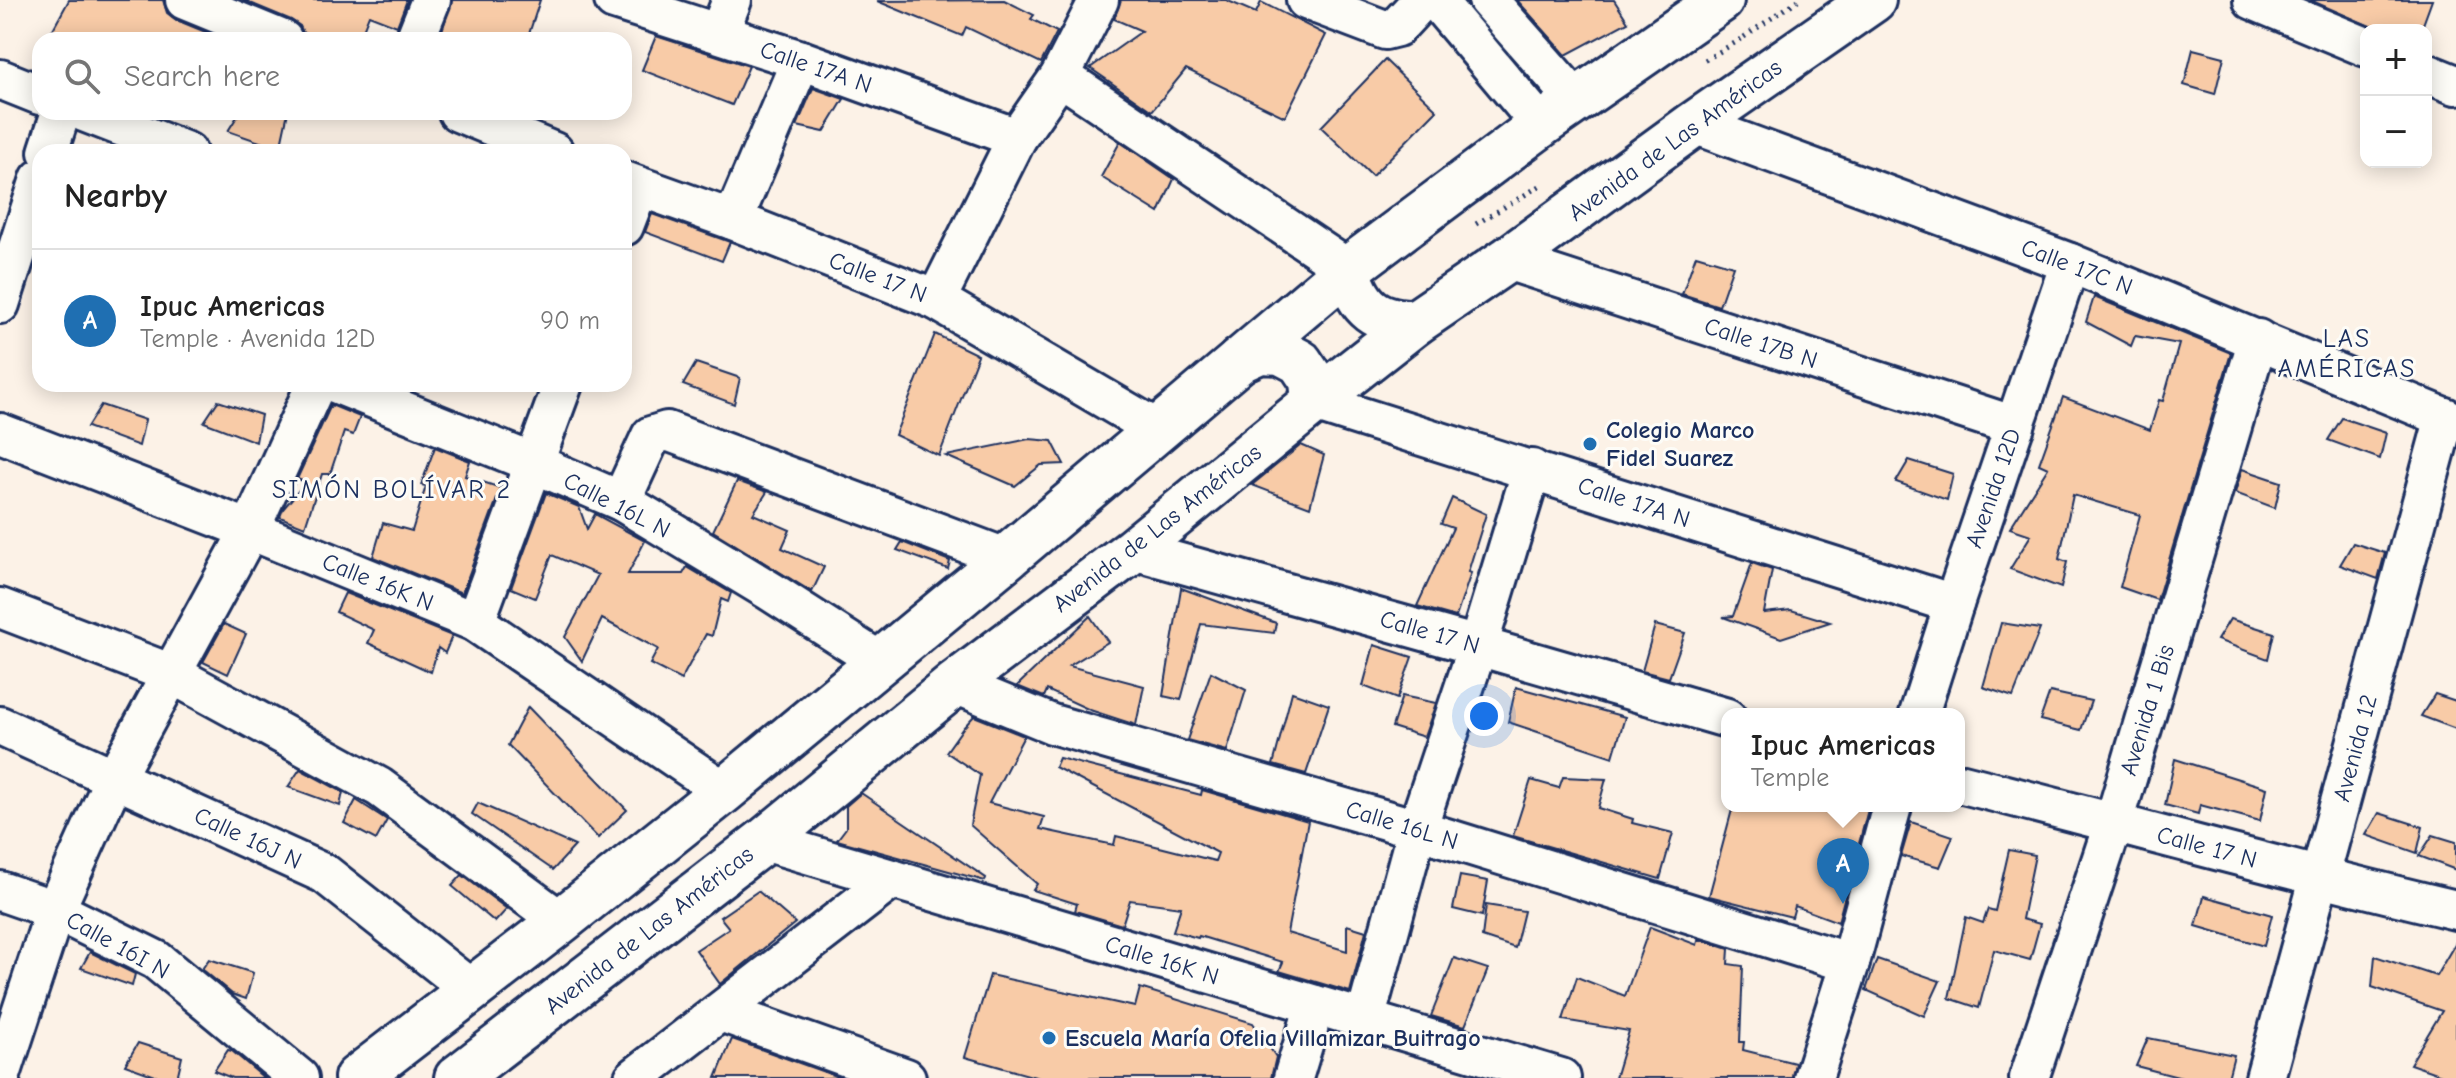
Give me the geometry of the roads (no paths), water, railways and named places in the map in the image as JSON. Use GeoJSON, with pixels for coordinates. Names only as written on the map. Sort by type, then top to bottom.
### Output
{"type":"FeatureCollection","features":[{"type":"Feature","properties":{"kind":"main road"},"geometry":{"type":"LineString","coordinates":[[357,1078],[724,791],[1348,269],[1558,112],[1721,0]]}},
{"type":"Feature","properties":{"kind":"main road","name":"Avenida de Las Américas"},"geometry":{"type":"LineString","coordinates":[[457,1078],[764,841],[955,684],[1133,550],[1416,322],[1873,0]]}},
{"type":"Feature","properties":{"kind":"main road"},"geometry":{"type":"LineString","coordinates":[[1348,269],[1353,288],[1363,304],[1378,316],[1396,322],[1416,322]]}},
{"type":"Feature","properties":{"kind":"main road"},"geometry":{"type":"LineString","coordinates":[[1240,360],[1260,351],[1271,351],[1281,352],[1300,362],[1312,380],[1314,402]]}},
{"type":"Feature","properties":{"kind":"street"},"geometry":{"type":"LineString","coordinates":[[185,0],[263,32]]}},
{"type":"Feature","properties":{"kind":"street"},"geometry":{"type":"LineString","coordinates":[[418,32],[431,0]]}},
{"type":"Feature","properties":{"kind":"street","name":"Calle 17A N"},"geometry":{"type":"LineString","coordinates":[[614,0],[725,17],[801,60],[1017,138]]}},
{"type":"Feature","properties":{"kind":"street"},"geometry":{"type":"LineString","coordinates":[[1306,0],[1385,30],[1410,13]]}},
{"type":"Feature","properties":{"kind":"street"},"geometry":{"type":"LineString","coordinates":[[1436,0],[1558,112]]}},
{"type":"Feature","properties":{"kind":"street"},"geometry":{"type":"LineString","coordinates":[[1488,0],[1558,112]]}},
{"type":"Feature","properties":{"kind":"street"},"geometry":{"type":"LineString","coordinates":[[2253,0],[2360,45]]}},
{"type":"Feature","properties":{"kind":"street"},"geometry":{"type":"LineString","coordinates":[[936,300],[1017,138],[1060,76],[1087,3]]}},
{"type":"Feature","properties":{"kind":"street"},"geometry":{"type":"LineString","coordinates":[[733,220],[801,60]]}},
{"type":"Feature","properties":{"kind":"street"},"geometry":{"type":"LineString","coordinates":[[2432,75],[2456,85]]}},
{"type":"Feature","properties":{"kind":"street"},"geometry":{"type":"LineString","coordinates":[[1060,76],[1348,269]]}},
{"type":"Feature","properties":{"kind":"street"},"geometry":{"type":"LineString","coordinates":[[0,79],[32,92]]}},
{"type":"Feature","properties":{"kind":"street"},"geometry":{"type":"LineString","coordinates":[[51,144],[58,120]]}},
{"type":"Feature","properties":{"kind":"street"},"geometry":{"type":"LineString","coordinates":[[105,120],[166,144]]}},
{"type":"Feature","properties":{"kind":"street"},"geometry":{"type":"LineString","coordinates":[[477,120],[535,144]]}},
{"type":"Feature","properties":{"kind":"street","name":"Calle 17C N"},"geometry":{"type":"LineString","coordinates":[[1694,124],[2070,263],[2450,420]]}},
{"type":"Feature","properties":{"kind":"street","name":"Calle 17 N"},"geometry":{"type":"LineString","coordinates":[[632,184],[733,220],[936,300],[1158,430]]}},
{"type":"Feature","properties":{"kind":"street"},"geometry":{"type":"LineString","coordinates":[[0,304],[18,262],[32,209]]}},
{"type":"Feature","properties":{"kind":"street","name":"Calle 17B N"},"geometry":{"type":"LineString","coordinates":[[1507,260],[2015,426]]}},
{"type":"Feature","properties":{"kind":"street","name":"Avenida 12D"},"geometry":{"type":"LineString","coordinates":[[1921,708],[2070,263]]}},
{"type":"Feature","properties":{"kind":"street","name":"Avenida 1 Bis"},"geometry":{"type":"LineString","coordinates":[[2029,1078],[2114,822],[2258,339]]}},
{"type":"Feature","properties":{"kind":"street"},"geometry":{"type":"LineString","coordinates":[[1,1077],[55,910],[115,777],[250,530],[312,392]]}},
{"type":"Feature","properties":{"kind":"street","name":"Calle 16L N"},"geometry":{"type":"LineString","coordinates":[[357,392],[621,501],[879,661]]}},
{"type":"Feature","properties":{"kind":"street"},"geometry":{"type":"LineString","coordinates":[[475,622],[560,392]]}},
{"type":"Feature","properties":{"kind":"street","name":"Calle 17A N"},"geometry":{"type":"LineString","coordinates":[[1314,402],[1954,604]]}},
{"type":"Feature","properties":{"kind":"street","name":"Avenida 12"},"geometry":{"type":"LineString","coordinates":[[2265,1078],[2450,420]]}},
{"type":"Feature","properties":{"kind":"street"},"geometry":{"type":"LineString","coordinates":[[621,501],[651,436],[667,431],[1006,558]]}},
{"type":"Feature","properties":{"kind":"street","name":"Calle 16K N"},"geometry":{"type":"LineString","coordinates":[[0,433],[475,622],[724,791]]}},
{"type":"Feature","properties":{"kind":"street"},"geometry":{"type":"LineString","coordinates":[[1365,1020],[1417,829],[1478,646],[1532,469]]}},
{"type":"Feature","properties":{"kind":"street","name":"Calle 17 N"},"geometry":{"type":"LineString","coordinates":[[1133,550],[1721,716]]}},
{"type":"Feature","properties":{"kind":"street"},"geometry":{"type":"LineString","coordinates":[[0,608],[172,674],[379,787],[561,921]]}},
{"type":"Feature","properties":{"kind":"street","name":"Calle 16L N"},"geometry":{"type":"LineString","coordinates":[[955,684],[1052,724],[1417,829],[1850,963]]}},
{"type":"Feature","properties":{"kind":"street","name":"Calle 16J N"},"geometry":{"type":"LineString","coordinates":[[0,726],[325,874],[472,990]]}},
{"type":"Feature","properties":{"kind":"street","name":"Calle 17 N"},"geometry":{"type":"LineString","coordinates":[[1965,785],[2320,878],[2456,910]]}},
{"type":"Feature","properties":{"kind":"street"},"geometry":{"type":"LineString","coordinates":[[1813,1078],[1850,963],[1890,812]]}},
{"type":"Feature","properties":{"kind":"street","name":"Calle 16K N"},"geometry":{"type":"LineString","coordinates":[[764,841],[1558,1078]]}},
{"type":"Feature","properties":{"kind":"street"},"geometry":{"type":"LineString","coordinates":[[634,1078],[892,879]]}},
{"type":"Feature","properties":{"kind":"street","name":"Calle 16I N"},"geometry":{"type":"LineString","coordinates":[[0,891],[55,910],[156,960],[299,1078]]}},
{"type":"Feature","properties":{"kind":"street"},"geometry":{"type":"LineString","coordinates":[[1293,1078],[1315,1005]]}},
{"type":"Feature","properties":{"kind":"street"},"geometry":{"type":"LineString","coordinates":[[721,1012],[906,1078]]}},
{"type":"Feature","properties":{"kind":"place","name":"Colegio Marco Fidel Suarez"},"geometry":{"type":"Point","coordinates":[1590,444]}},
{"type":"Feature","properties":{"kind":"place","name":"Ipuc Americas"},"geometry":{"type":"Point","coordinates":[1843,904]}},
{"type":"Feature","properties":{"kind":"place","name":"Escuela María Ofelia Villamizar Buitrago"},"geometry":{"type":"Point","coordinates":[1049,1038]}},
{"type":"Feature","properties":{"kind":"district","name":"LAS AMÉRICAS"},"geometry":{"type":"Point","coordinates":[2347,354]}},
{"type":"Feature","properties":{"kind":"district","name":"SIMÓN BOLÍVAR 2"},"geometry":{"type":"Point","coordinates":[392,490]}}]}
